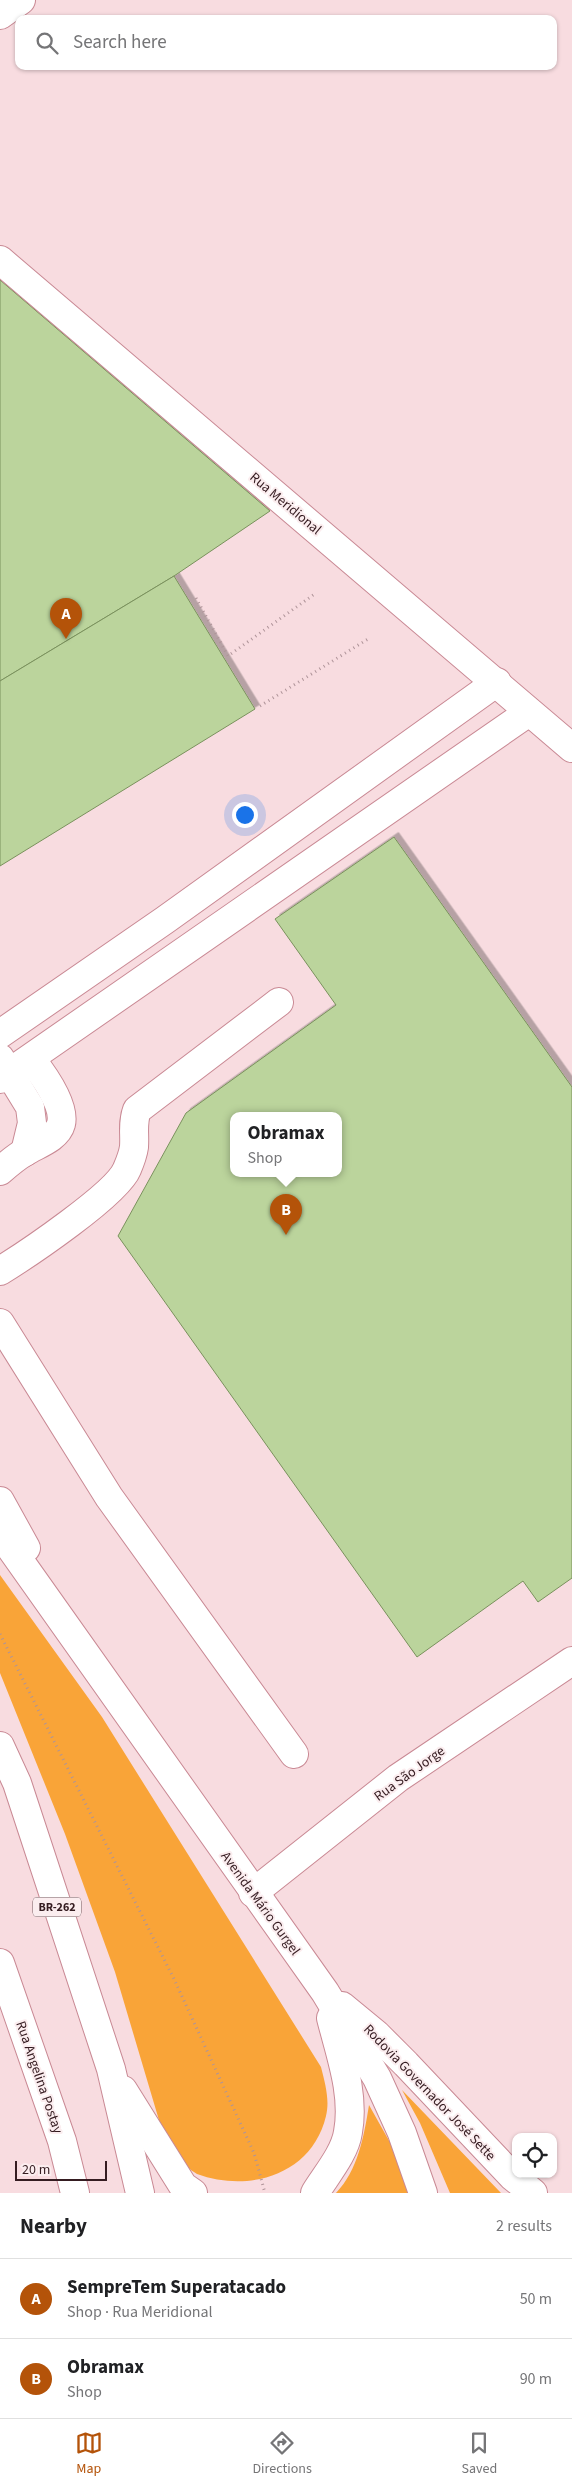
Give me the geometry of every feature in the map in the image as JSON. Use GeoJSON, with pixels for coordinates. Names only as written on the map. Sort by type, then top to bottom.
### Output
{"type":"FeatureCollection","features":[{"type":"Feature","properties":{"kind":"street"},"geometry":{"type":"LineString","coordinates":[[0,15],[21,0]]}},
{"type":"Feature","properties":{"kind":"street","name":"Rua Meridional"},"geometry":{"type":"LineString","coordinates":[[0,260],[497,682],[572,748]]}},
{"type":"Feature","properties":{"kind":"street"},"geometry":{"type":"LineString","coordinates":[[0,1034],[157,925],[497,682]]}},
{"type":"Feature","properties":{"kind":"street"},"geometry":{"type":"LineString","coordinates":[[0,1171],[25,1152],[32,1123],[30,1107],[10,1067],[529,712]]}},
{"type":"Feature","properties":{"kind":"street"},"geometry":{"type":"LineString","coordinates":[[0,1271],[27,1254],[107,1194],[120,1179],[126,1171],[134,1148],[132,1122],[138,1110],[279,1002]]}},
{"type":"Feature","properties":{"kind":"street"},"geometry":{"type":"LineString","coordinates":[[0,1323],[109,1497],[294,1754]]}},
{"type":"Feature","properties":{"kind":"street","name":"Avenida Mário Gurgel"},"geometry":{"type":"LineString","coordinates":[[0,1501],[70,1628]]}},
{"type":"Feature","properties":{"kind":"street","name":"Avenida Mário Gurgel"},"geometry":{"type":"LineString","coordinates":[[0,1533],[70,1628],[253,1893],[325,1992],[377,2078],[402,2134],[423,2193]]}},
{"type":"Feature","properties":{"kind":"street","name":"Rua São Jorge"},"geometry":{"type":"LineString","coordinates":[[253,1893],[398,1778],[572,1662]]}},
{"type":"Feature","properties":{"kind":"street","name":"BR-262"},"geometry":{"type":"LineString","coordinates":[[0,1746],[16,1783],[110,2069],[140,2193]]}},
{"type":"Feature","properties":{"kind":"street","name":"Rua Angelina Postay"},"geometry":{"type":"LineString","coordinates":[[0,1963],[62,2142],[75,2193]]}},
{"type":"Feature","properties":{"kind":"street"},"geometry":{"type":"LineString","coordinates":[[315,2193],[341,2151],[348,2132],[349,2100],[346,2079],[325,1992]]}},
{"type":"Feature","properties":{"kind":"street","name":"Rodovia Governador José Sette"},"geometry":{"type":"LineString","coordinates":[[325,1992],[376,2034],[512,2176],[533,2193]]}},
{"type":"Feature","properties":{"kind":"street"},"geometry":{"type":"LineString","coordinates":[[110,2069],[183,2186],[193,2193]]}},
{"type":"Feature","properties":{"kind":"path"},"geometry":{"type":"LineString","coordinates":[[196,598],[228,656],[316,593]]}},
{"type":"Feature","properties":{"kind":"path"},"geometry":{"type":"LineString","coordinates":[[260,706],[368,639]]}},
{"type":"Feature","properties":{"kind":"path"},"geometry":{"type":"LineString","coordinates":[[0,1634],[174,1979],[254,2153],[265,2193]]}},
{"type":"Feature","properties":{"kind":"shaded area"},"geometry":{"type":"Polygon","coordinates":[[[0,1575],[102,1717],[321,2067],[327,2104],[326,2116],[319,2136],[307,2153],[293,2165],[276,2174],[257,2180],[237,2181],[197,2174],[182,2162],[164,2137],[115,1972],[65,1834],[0,1673],[0,1575]]]}},
{"type":"Feature","properties":{"kind":"shaded area"},"geometry":{"type":"Polygon","coordinates":[[[402,2090],[501,2193],[450,2193],[420,2123],[402,2090]]]}},
{"type":"Feature","properties":{"kind":"shaded area"},"geometry":{"type":"Polygon","coordinates":[[[369,2105],[392,2146],[408,2193],[336,2193],[344,2184],[355,2163],[365,2129],[369,2105]]]}},
{"type":"Feature","properties":{"kind":"building"},"geometry":{"type":"Polygon","coordinates":[[[0,280],[270,511],[174,576],[0,681],[0,280]]]}},
{"type":"Feature","properties":{"kind":"building"},"geometry":{"type":"Polygon","coordinates":[[[174,576],[255,709],[0,866],[0,681],[174,576]]]}},
{"type":"Feature","properties":{"kind":"building"},"geometry":{"type":"Polygon","coordinates":[[[394,837],[572,1087],[572,1578],[538,1602],[523,1581],[417,1657],[118,1236],[186,1113],[336,1005],[275,919],[394,837]]]}},
{"type":"Feature","properties":{"kind":"place","name":"SempreTem Superatacado"},"geometry":{"type":"Point","coordinates":[66,639]}},
{"type":"Feature","properties":{"kind":"place","name":"Obramax"},"geometry":{"type":"Point","coordinates":[286,1235]}}]}
